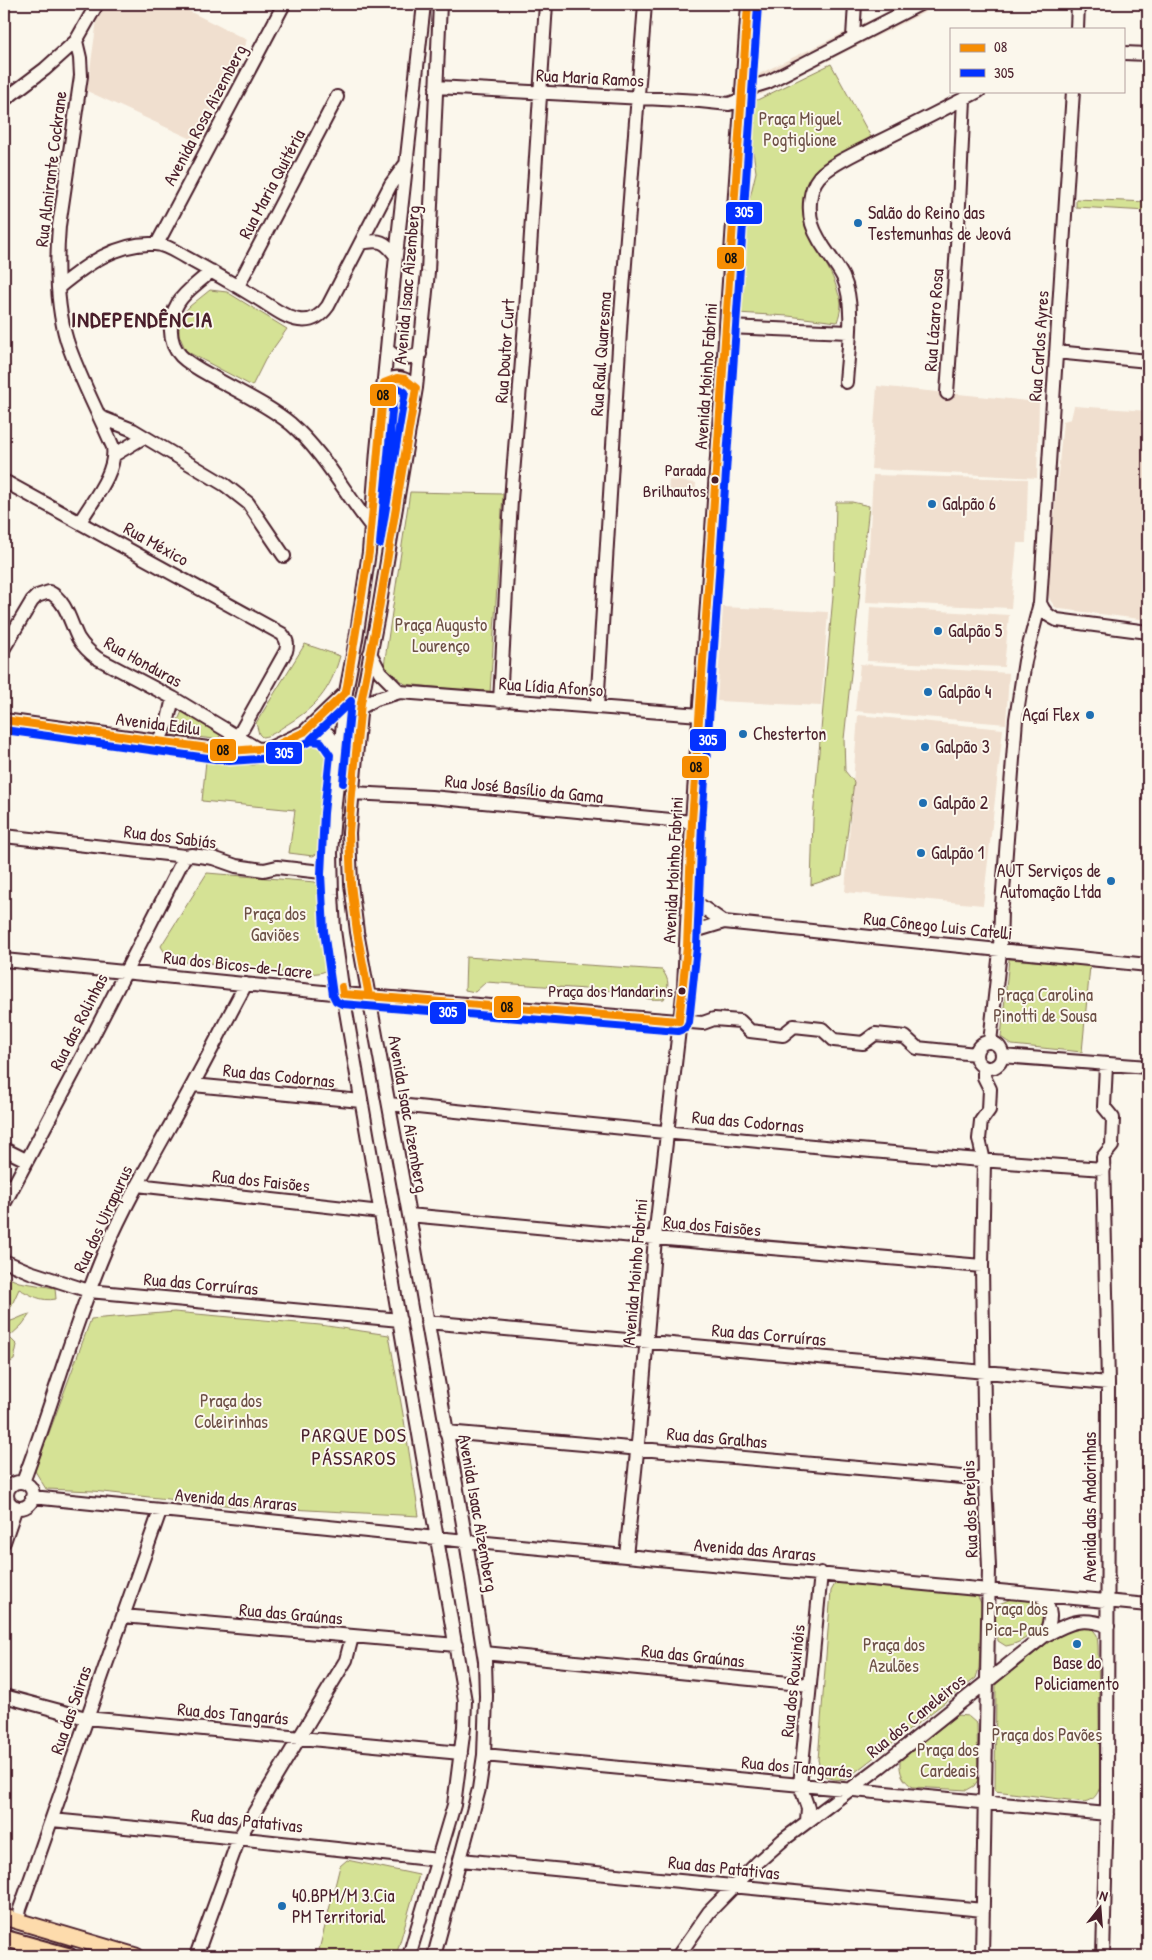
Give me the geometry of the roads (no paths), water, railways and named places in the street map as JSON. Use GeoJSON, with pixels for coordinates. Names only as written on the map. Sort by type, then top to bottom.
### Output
{"type":"FeatureCollection","features":[{"type":"Feature","properties":{"kind":"main road"},"geometry":{"type":"LineString","coordinates":[[11,1919],[136,1956]]}},
{"type":"Feature","properties":{"kind":"main road"},"geometry":{"type":"LineString","coordinates":[[4,1938],[69,1956]]}},
{"type":"Feature","properties":{"kind":"street"},"geometry":{"type":"LineString","coordinates":[[4,100],[76,41],[98,4]]}},
{"type":"Feature","properties":{"kind":"street","name":"Avenida Rosa Aizemberg"},"geometry":{"type":"LineString","coordinates":[[157,244],[283,4]]}},
{"type":"Feature","properties":{"kind":"street","name":"Avenida Isaac Aizemberg"},"geometry":{"type":"LineString","coordinates":[[409,1956],[454,1805],[464,1728],[465,1700],[343,994],[334,930],[331,874],[333,821],[346,692],[362,599],[396,256],[424,4]]}},
{"type":"Feature","properties":{"kind":"street","name":"Avenida Isaac Aizemberg"},"geometry":{"type":"LineString","coordinates":[[434,1956],[479,1789],[484,1755],[486,1696],[484,1653],[409,1214],[357,932],[350,868],[349,833],[360,708],[416,388],[420,354],[428,272],[440,4]]}},
{"type":"Feature","properties":{"kind":"street","name":"Rua Doutor Curt"},"geometry":{"type":"LineString","coordinates":[[500,701],[511,500],[526,310],[546,4]]}},
{"type":"Feature","properties":{"kind":"street","name":"Rua Raul Quaresma"},"geometry":{"type":"LineString","coordinates":[[597,707],[621,315],[645,4]]}},
{"type":"Feature","properties":{"kind":"street","name":"Avenida Moinho Fabrini"},"geometry":{"type":"LineString","coordinates":[[626,1556],[638,1448],[655,1238],[684,986],[692,822],[748,4]]}},
{"type":"Feature","properties":{"kind":"street"},"geometry":{"type":"LineString","coordinates":[[854,38],[855,4]]}},
{"type":"Feature","properties":{"kind":"street"},"geometry":{"type":"LineString","coordinates":[[742,99],[755,86],[768,82],[920,4]]}},
{"type":"Feature","properties":{"kind":"street"},"geometry":{"type":"LineString","coordinates":[[1077,28],[1078,4]]}},
{"type":"Feature","properties":{"kind":"street","name":"Rua Almirante Cockrane"},"geometry":{"type":"LineString","coordinates":[[76,41],[80,58],[81,76],[59,226],[57,246],[59,287],[67,340],[113,447],[114,455]]}},
{"type":"Feature","properties":{"kind":"street"},"geometry":{"type":"LineString","coordinates":[[1124,53],[1148,54]]}},
{"type":"Feature","properties":{"kind":"street","name":"Rua Maria Ramos"},"geometry":{"type":"LineString","coordinates":[[436,88],[729,104],[742,99]]}},
{"type":"Feature","properties":{"kind":"street"},"geometry":{"type":"LineString","coordinates":[[846,382],[849,332],[848,294],[843,277],[812,224],[810,206],[814,188],[819,178],[829,169],[858,152],[977,92]]}},
{"type":"Feature","properties":{"kind":"street","name":"Rua Carlos Ayres"},"geometry":{"type":"LineString","coordinates":[[990,1042],[1000,951],[1016,719],[1025,661],[1040,603],[1073,92]]}},
{"type":"Feature","properties":{"kind":"street","name":"Rua Maria Quitéria"},"geometry":{"type":"LineString","coordinates":[[238,286],[336,97]]}},
{"type":"Feature","properties":{"kind":"street","name":"Rua Lázaro Rosa"},"geometry":{"type":"LineString","coordinates":[[946,393],[957,246],[964,99]]}},
{"type":"Feature","properties":{"kind":"street"},"geometry":{"type":"LineString","coordinates":[[59,287],[104,255],[127,246],[157,244],[169,248],[238,286],[291,318],[307,320],[315,318],[322,314],[328,306],[391,184],[406,163]]}},
{"type":"Feature","properties":{"kind":"street"},"geometry":{"type":"LineString","coordinates":[[361,243],[372,240],[386,244],[396,256]]}},
{"type":"Feature","properties":{"kind":"street"},"geometry":{"type":"LineString","coordinates":[[212,272],[179,301],[172,315],[170,329],[173,342],[180,355],[192,366],[274,412],[308,440],[370,526]]}},
{"type":"Feature","properties":{"kind":"street"},"geometry":{"type":"LineString","coordinates":[[727,327],[849,332]]}},
{"type":"Feature","properties":{"kind":"street"},"geometry":{"type":"LineString","coordinates":[[387,349],[390,353],[400,358],[409,358],[420,354]]}},
{"type":"Feature","properties":{"kind":"street"},"geometry":{"type":"LineString","coordinates":[[1056,352],[1148,360]]}},
{"type":"Feature","properties":{"kind":"street"},"geometry":{"type":"LineString","coordinates":[[384,383],[391,378],[402,378],[409,380],[416,388]]}},
{"type":"Feature","properties":{"kind":"street"},"geometry":{"type":"LineString","coordinates":[[100,417],[118,423],[144,437],[216,479],[237,494],[257,514],[284,556]]}},
{"type":"Feature","properties":{"kind":"street"},"geometry":{"type":"LineString","coordinates":[[80,522],[109,473],[114,455],[144,437]]}},
{"type":"Feature","properties":{"kind":"street","name":"Rua México"},"geometry":{"type":"LineString","coordinates":[[4,481],[282,634],[287,642],[286,651],[237,735]]}},
{"type":"Feature","properties":{"kind":"street","name":"Rua Honduras"},"geometry":{"type":"LineString","coordinates":[[4,648],[32,601],[37,596],[49,592],[60,600],[79,639],[87,650],[97,658],[173,698],[256,748]]}},
{"type":"Feature","properties":{"kind":"street"},"geometry":{"type":"LineString","coordinates":[[1040,603],[1044,611],[1057,620],[1148,632]]}},
{"type":"Feature","properties":{"kind":"street"},"geometry":{"type":"LineString","coordinates":[[370,653],[380,672],[400,692]]}},
{"type":"Feature","properties":{"kind":"street","name":"Avenida Edilu"},"geometry":{"type":"LineString","coordinates":[[4,720],[230,751],[270,748],[304,732],[346,692]]}},
{"type":"Feature","properties":{"kind":"street","name":"Rua Lídia Afonso"},"geometry":{"type":"LineString","coordinates":[[360,708],[376,698],[400,692],[700,715]]}},
{"type":"Feature","properties":{"kind":"street"},"geometry":{"type":"LineString","coordinates":[[158,742],[167,724],[173,698]]}},
{"type":"Feature","properties":{"kind":"street"},"geometry":{"type":"LineString","coordinates":[[304,732],[317,730],[328,734],[340,752]]}},
{"type":"Feature","properties":{"kind":"street"},"geometry":{"type":"LineString","coordinates":[[230,751],[237,735]]}},
{"type":"Feature","properties":{"kind":"street","name":"Rua José Basílio da Gama"},"geometry":{"type":"LineString","coordinates":[[352,793],[431,797],[692,822]]}},
{"type":"Feature","properties":{"kind":"street","name":"Rua dos Sabiás"},"geometry":{"type":"LineString","coordinates":[[4,836],[185,856],[192,855],[213,858],[236,866],[264,870],[278,867],[331,874]]}},
{"type":"Feature","properties":{"kind":"street","name":"Rua das Rolinhas"},"geometry":{"type":"LineString","coordinates":[[4,1204],[185,856]]}},
{"type":"Feature","properties":{"kind":"street","name":"Rua Cônego Luis Catelli"},"geometry":{"type":"LineString","coordinates":[[688,898],[724,922]]}},
{"type":"Feature","properties":{"kind":"street","name":"Rua Cônego Luis Catelli"},"geometry":{"type":"LineString","coordinates":[[688,933],[724,922],[1148,965]]}},
{"type":"Feature","properties":{"kind":"street"},"geometry":{"type":"LineString","coordinates":[[334,930],[339,936],[347,938],[355,935],[357,932]]}},
{"type":"Feature","properties":{"kind":"street","name":"Rua dos Bicos-de-Lacre"},"geometry":{"type":"LineString","coordinates":[[4,961],[125,971],[343,994],[703,1023],[714,1018],[740,1021],[750,1031],[783,1035],[794,1026],[822,1029],[834,1040],[863,1043],[875,1034],[905,1038],[917,1048],[976,1054]]}},
{"type":"Feature","properties":{"kind":"street","name":"Rua dos Uirapurus"},"geometry":{"type":"LineString","coordinates":[[23,1482],[39,1442],[89,1291],[106,1250],[137,1185],[193,1085],[246,984]]}},
{"type":"Feature","properties":{"kind":"street"},"geometry":{"type":"LineString","coordinates":[[990,1042],[998,1045],[1002,1056],[996,1066],[984,1066],[978,1062],[976,1054],[979,1047],[990,1042]]}},
{"type":"Feature","properties":{"kind":"street"},"geometry":{"type":"LineString","coordinates":[[1002,1056],[1148,1067]]}},
{"type":"Feature","properties":{"kind":"street","name":"Avenida das Andorinhas"},"geometry":{"type":"LineString","coordinates":[[1103,1956],[1107,1814],[1108,1626],[1108,1383],[1104,1157],[1112,1146],[1113,1118],[1104,1107],[1106,1065]]}},
{"type":"Feature","properties":{"kind":"street","name":"Rua dos Brejais"},"geometry":{"type":"LineString","coordinates":[[982,1956],[989,1590],[982,1266],[984,1161],[980,1139],[981,1121],[990,1110],[990,1089],[984,1077],[984,1066]]}},
{"type":"Feature","properties":{"kind":"street","name":"Rua das Codornas"},"geometry":{"type":"LineString","coordinates":[[193,1085],[361,1101]]}},
{"type":"Feature","properties":{"kind":"street","name":"Rua das Codornas"},"geometry":{"type":"LineString","coordinates":[[389,1104],[666,1132],[1104,1170]]}},
{"type":"Feature","properties":{"kind":"street"},"geometry":{"type":"LineString","coordinates":[[4,1149],[26,1160]]}},
{"type":"Feature","properties":{"kind":"street","name":"Rua dos Faisões"},"geometry":{"type":"LineString","coordinates":[[137,1185],[381,1212]]}},
{"type":"Feature","properties":{"kind":"street","name":"Rua dos Faisões"},"geometry":{"type":"LineString","coordinates":[[409,1214],[655,1238],[982,1266]]}},
{"type":"Feature","properties":{"kind":"street","name":"Rua das Corruíras"},"geometry":{"type":"LineString","coordinates":[[4,1261],[30,1272],[89,1291],[400,1320]]}},
{"type":"Feature","properties":{"kind":"street","name":"Rua das Corruíras"},"geometry":{"type":"LineString","coordinates":[[427,1322],[1108,1383]]}},
{"type":"Feature","properties":{"kind":"street","name":"Rua das Gralhas"},"geometry":{"type":"LineString","coordinates":[[446,1432],[986,1479]]}},
{"type":"Feature","properties":{"kind":"street"},"geometry":{"type":"LineString","coordinates":[[23,1482],[31,1488],[31,1501],[25,1506],[16,1507],[8,1498],[6,1490],[13,1484],[23,1482]]}},
{"type":"Feature","properties":{"kind":"street","name":"Avenida das Araras"},"geometry":{"type":"LineString","coordinates":[[32,1497],[160,1511],[260,1518],[466,1541],[1148,1605]]}},
{"type":"Feature","properties":{"kind":"street"},"geometry":{"type":"LineString","coordinates":[[4,1542],[16,1507]]}},
{"type":"Feature","properties":{"kind":"street","name":"Rua das Sairas"},"geometry":{"type":"LineString","coordinates":[[11,1919],[20,1909],[160,1511]]}},
{"type":"Feature","properties":{"kind":"street","name":"Rua dos Rouxinóis"},"geometry":{"type":"LineString","coordinates":[[807,1821],[808,1808],[800,1785],[821,1573]]}},
{"type":"Feature","properties":{"kind":"street","name":"Avenida das Araras"},"geometry":{"type":"LineString","coordinates":[[1064,1598],[1090,1593],[1107,1583]]}},
{"type":"Feature","properties":{"kind":"street"},"geometry":{"type":"LineString","coordinates":[[1041,1596],[1048,1603],[1052,1616],[1044,1636]]}},
{"type":"Feature","properties":{"kind":"street","name":"Rua das Graúnas"},"geometry":{"type":"LineString","coordinates":[[123,1616],[456,1645]]}},
{"type":"Feature","properties":{"kind":"street","name":"Rua dos Caneleiros"},"geometry":{"type":"LineString","coordinates":[[678,1956],[709,1912],[758,1862],[807,1821],[880,1767],[1044,1636],[1080,1620],[1091,1620],[1108,1626]]}},
{"type":"Feature","properties":{"kind":"street"},"geometry":{"type":"LineString","coordinates":[[196,1956],[239,1838],[346,1660],[352,1637]]}},
{"type":"Feature","properties":{"kind":"street","name":"Rua das Graúnas"},"geometry":{"type":"LineString","coordinates":[[484,1653],[810,1685]]}},
{"type":"Feature","properties":{"kind":"street","name":"Rua dos Tangarás"},"geometry":{"type":"LineString","coordinates":[[4,1696],[86,1718],[461,1753]]}},
{"type":"Feature","properties":{"kind":"street","name":"Rua dos Tangarás"},"geometry":{"type":"LineString","coordinates":[[484,1755],[1107,1814]]}},
{"type":"Feature","properties":{"kind":"street","name":"Rua das Patativas"},"geometry":{"type":"LineString","coordinates":[[52,1820],[438,1860]]}},
{"type":"Feature","properties":{"kind":"street","name":"Rua das Patativas"},"geometry":{"type":"LineString","coordinates":[[461,1860],[983,1910]]}},
{"type":"Feature","properties":{"kind":"place","name":"Salão do Reino das Testemunhas de Jeová"},"geometry":{"type":"Point","coordinates":[858,223]}},
{"type":"Feature","properties":{"kind":"place","name":"Parada Brilhautos"},"geometry":{"type":"Point","coordinates":[715,480]}},
{"type":"Feature","properties":{"kind":"place","name":"Galpão 6"},"geometry":{"type":"Point","coordinates":[932,504]}},
{"type":"Feature","properties":{"kind":"place","name":"Galpão 5"},"geometry":{"type":"Point","coordinates":[938,631]}},
{"type":"Feature","properties":{"kind":"place","name":"Galpão 4"},"geometry":{"type":"Point","coordinates":[928,692]}},
{"type":"Feature","properties":{"kind":"place","name":"Açaí Flex"},"geometry":{"type":"Point","coordinates":[1090,715]}},
{"type":"Feature","properties":{"kind":"place","name":"Chesterton"},"geometry":{"type":"Point","coordinates":[743,734]}},
{"type":"Feature","properties":{"kind":"place","name":"Galpão 3"},"geometry":{"type":"Point","coordinates":[925,747]}},
{"type":"Feature","properties":{"kind":"place","name":"Galpão 2"},"geometry":{"type":"Point","coordinates":[923,803]}},
{"type":"Feature","properties":{"kind":"place","name":"Galpão 1"},"geometry":{"type":"Point","coordinates":[921,853]}},
{"type":"Feature","properties":{"kind":"place","name":"AUT Serviços de Automação Ltda"},"geometry":{"type":"Point","coordinates":[1111,881]}},
{"type":"Feature","properties":{"kind":"place","name":"Praça dos Mandarins"},"geometry":{"type":"Point","coordinates":[682,991]}},
{"type":"Feature","properties":{"kind":"place","name":"Base do Policiamento"},"geometry":{"type":"Point","coordinates":[1077,1644]}},
{"type":"Feature","properties":{"kind":"place","name":"40.BPM/M 3.Cia PM Territorial"},"geometry":{"type":"Point","coordinates":[282,1906]}},
{"type":"Feature","properties":{"kind":"district","name":"INDEPENDÊNCIA"},"geometry":{"type":"Point","coordinates":[142,319]}},
{"type":"Feature","properties":{"kind":"district","name":"PARQUE DOS PÁSSAROS"},"geometry":{"type":"Point","coordinates":[354,1446]}},
{"type":"Feature","properties":{"kind":"park label","name":"Praça Miguel Pogtiglione"},"geometry":{"type":"Point","coordinates":[800,129]}},
{"type":"Feature","properties":{"kind":"park label","name":"Praça Augusto Lourenço"},"geometry":{"type":"Point","coordinates":[441,635]}},
{"type":"Feature","properties":{"kind":"park label","name":"Praça dos Gaviões"},"geometry":{"type":"Point","coordinates":[275,924]}},
{"type":"Feature","properties":{"kind":"park label","name":"Praça Carolina Pinotti de Sousa"},"geometry":{"type":"Point","coordinates":[1045,1005]}},
{"type":"Feature","properties":{"kind":"park label","name":"Praça dos Coleirinhas"},"geometry":{"type":"Point","coordinates":[231,1411]}},
{"type":"Feature","properties":{"kind":"park label","name":"Praça dos Pica-Paus"},"geometry":{"type":"Point","coordinates":[1017,1619]}},
{"type":"Feature","properties":{"kind":"park label","name":"Praça dos Azulões"},"geometry":{"type":"Point","coordinates":[894,1655]}},
{"type":"Feature","properties":{"kind":"park label","name":"Praça dos Pavões"},"geometry":{"type":"Point","coordinates":[1047,1735]}},
{"type":"Feature","properties":{"kind":"park label","name":"Praça dos Cardeais"},"geometry":{"type":"Point","coordinates":[948,1760]}}]}
